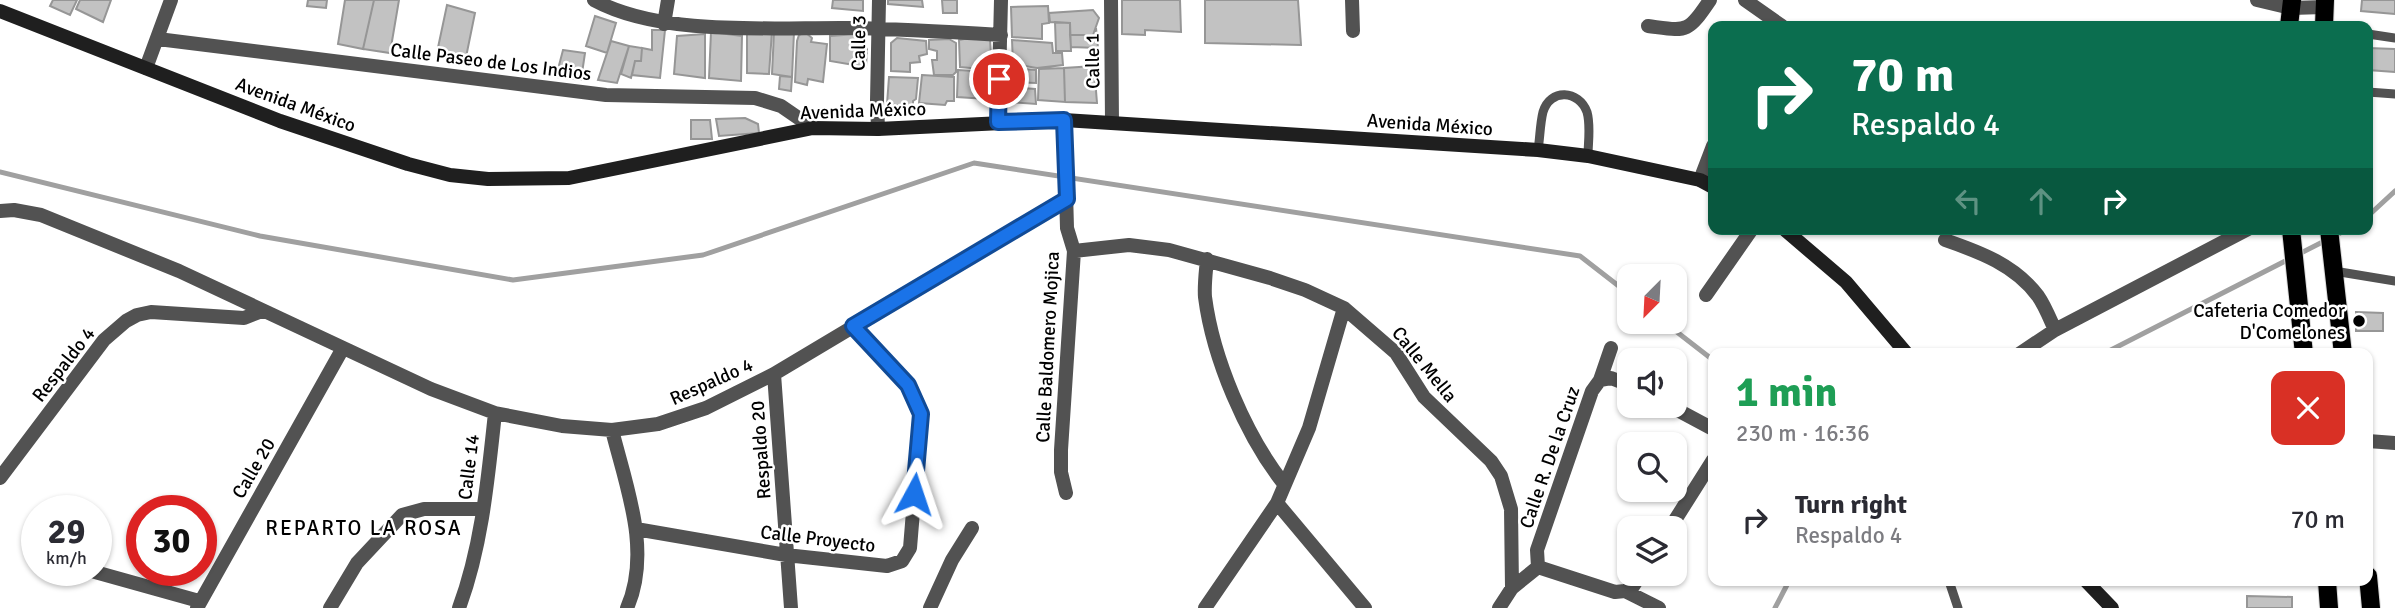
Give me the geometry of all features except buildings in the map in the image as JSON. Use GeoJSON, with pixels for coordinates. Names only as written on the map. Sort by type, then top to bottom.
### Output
{"type":"FeatureCollection","features":[{"type":"Feature","properties":{"kind":"main road"},"geometry":{"type":"LineString","coordinates":[[2292,235],[2303,348]]}},
{"type":"Feature","properties":{"kind":"main road"},"geometry":{"type":"LineString","coordinates":[[2330,235],[2342,348]]}},
{"type":"Feature","properties":{"kind":"main road"},"geometry":{"type":"LineString","coordinates":[[2327,586],[2329,608]]}},
{"type":"Feature","properties":{"kind":"main road"},"geometry":{"type":"LineString","coordinates":[[2369,586],[2371,608]]}},
{"type":"Feature","properties":{"kind":"street"},"geometry":{"type":"LineString","coordinates":[[0,11],[4,0]]}},
{"type":"Feature","properties":{"kind":"street"},"geometry":{"type":"LineString","coordinates":[[146,68],[171,0]]}},
{"type":"Feature","properties":{"kind":"street"},"geometry":{"type":"LineString","coordinates":[[594,0],[605,6],[664,24],[877,28],[1000,35]]}},
{"type":"Feature","properties":{"kind":"street"},"geometry":{"type":"LineString","coordinates":[[664,24],[668,0]]}},
{"type":"Feature","properties":{"kind":"street","name":"Calle 3"},"geometry":{"type":"LineString","coordinates":[[878,129],[879,0]]}},
{"type":"Feature","properties":{"kind":"street"},"geometry":{"type":"LineString","coordinates":[[998,122],[1001,0]]}},
{"type":"Feature","properties":{"kind":"street","name":"Calle 1"},"geometry":{"type":"LineString","coordinates":[[1111,0],[1112,122]]}},
{"type":"Feature","properties":{"kind":"street"},"geometry":{"type":"LineString","coordinates":[[1352,0],[1353,31]]}},
{"type":"Feature","properties":{"kind":"street"},"geometry":{"type":"LineString","coordinates":[[1648,26],[1679,30],[1688,28],[1710,0]]}},
{"type":"Feature","properties":{"kind":"street"},"geometry":{"type":"LineString","coordinates":[[1745,0],[1775,21]]}},
{"type":"Feature","properties":{"kind":"street"},"geometry":{"type":"LineString","coordinates":[[2257,0],[2324,4]]}},
{"type":"Feature","properties":{"kind":"street","name":"Avenida México"},"geometry":{"type":"LineString","coordinates":[[0,11],[281,121],[408,164],[450,175],[488,179],[569,178],[813,128],[878,129],[1064,120],[1538,150],[1588,156],[1707,183]]}},
{"type":"Feature","properties":{"kind":"street","name":"Calle Paseo de Los Indios"},"geometry":{"type":"LineString","coordinates":[[158,39],[606,95],[755,97],[781,106],[813,128]]}},
{"type":"Feature","properties":{"kind":"street","name":"Calle Baldomero Mojica"},"geometry":{"type":"LineString","coordinates":[[1064,120],[1067,228],[1074,251],[1061,450],[1061,472],[1066,493]]}},
{"type":"Feature","properties":{"kind":"street","name":"Respaldo 4"},"geometry":{"type":"LineString","coordinates":[[0,211],[41,215],[179,271],[431,389],[495,413],[562,426],[612,430],[658,424],[706,408],[774,374],[1067,199]]}},
{"type":"Feature","properties":{"kind":"street"},"geometry":{"type":"LineString","coordinates":[[1706,295],[1748,235]]}},
{"type":"Feature","properties":{"kind":"street"},"geometry":{"type":"LineString","coordinates":[[1791,235],[1846,282],[1903,348]]}},
{"type":"Feature","properties":{"kind":"street"},"geometry":{"type":"LineString","coordinates":[[2028,348],[2055,330],[2237,235]]}},
{"type":"Feature","properties":{"kind":"street"},"geometry":{"type":"LineString","coordinates":[[1945,240],[1988,255],[2022,278],[2039,297],[2055,330]]}},
{"type":"Feature","properties":{"kind":"street","name":"Calle Mella"},"geometry":{"type":"LineString","coordinates":[[1074,251],[1129,245],[1169,250],[1305,290],[1344,308],[1375,332],[1396,353],[1424,397],[1491,461],[1501,476],[1511,509],[1512,588]]}},
{"type":"Feature","properties":{"kind":"street"},"geometry":{"type":"LineString","coordinates":[[1207,259],[1205,296],[1220,360],[1248,427],[1284,484]]}},
{"type":"Feature","properties":{"kind":"street"},"geometry":{"type":"LineString","coordinates":[[1205,608],[1277,503],[1309,428],[1344,308]]}},
{"type":"Feature","properties":{"kind":"street","name":"Respaldo 4"},"geometry":{"type":"LineString","coordinates":[[0,478],[104,340],[125,321],[151,312],[244,318],[262,311]]}},
{"type":"Feature","properties":{"kind":"street","name":"Calle Proyecto"},"geometry":{"type":"LineString","coordinates":[[636,529],[786,555],[887,566],[902,561],[910,548],[921,414],[908,385],[853,326]]}},
{"type":"Feature","properties":{"kind":"street","name":"Calle 20"},"geometry":{"type":"LineString","coordinates":[[198,604],[343,348]]}},
{"type":"Feature","properties":{"kind":"street","name":"Calle R. De la Cruz"},"geometry":{"type":"LineString","coordinates":[[1538,567],[1537,550],[1592,391],[1600,380],[1611,348]]}},
{"type":"Feature","properties":{"kind":"street","name":"Respaldo 20"},"geometry":{"type":"LineString","coordinates":[[774,374],[791,608]]}},
{"type":"Feature","properties":{"kind":"street"},"geometry":{"type":"LineString","coordinates":[[1600,380],[1611,378],[1617,380]]}},
{"type":"Feature","properties":{"kind":"street","name":"Calle 14"},"geometry":{"type":"LineString","coordinates":[[459,608],[466,589],[483,509],[495,413]]}},
{"type":"Feature","properties":{"kind":"street"},"geometry":{"type":"LineString","coordinates":[[1687,415],[1708,426]]}},
{"type":"Feature","properties":{"kind":"street"},"geometry":{"type":"LineString","coordinates":[[612,430],[636,529],[635,582],[627,608]]}},
{"type":"Feature","properties":{"kind":"street"},"geometry":{"type":"LineString","coordinates":[[2373,442],[2395,443]]}},
{"type":"Feature","properties":{"kind":"street"},"geometry":{"type":"LineString","coordinates":[[1678,516],[1708,468]]}},
{"type":"Feature","properties":{"kind":"street"},"geometry":{"type":"LineString","coordinates":[[1277,503],[1364,608]]}},
{"type":"Feature","properties":{"kind":"street"},"geometry":{"type":"LineString","coordinates":[[330,608],[357,563],[402,515],[424,509],[483,509]]}},
{"type":"Feature","properties":{"kind":"street"},"geometry":{"type":"LineString","coordinates":[[930,608],[952,561],[972,528]]}},
{"type":"Feature","properties":{"kind":"street"},"geometry":{"type":"LineString","coordinates":[[1499,608],[1512,588],[1538,567],[1615,592],[1625,591],[1633,586]]}},
{"type":"Feature","properties":{"kind":"street"},"geometry":{"type":"LineString","coordinates":[[112,577],[198,604]]}},
{"type":"Feature","properties":{"kind":"street"},"geometry":{"type":"LineString","coordinates":[[2092,586],[2112,608]]}},
{"type":"Feature","properties":{"kind":"street"},"geometry":{"type":"LineString","coordinates":[[1625,591],[1659,608]]}},
{"type":"Feature","properties":{"kind":"lane"},"geometry":{"type":"LineString","coordinates":[[2373,35],[2395,38]]}},
{"type":"Feature","properties":{"kind":"lane"},"geometry":{"type":"LineString","coordinates":[[2373,92],[2395,94]]}},
{"type":"Feature","properties":{"kind":"lane"},"geometry":{"type":"LineString","coordinates":[[1538,150],[1543,111],[1549,100],[1557,95],[1568,94],[1584,106],[1588,116],[1588,156]]}},
{"type":"Feature","properties":{"kind":"lane"},"geometry":{"type":"LineString","coordinates":[[2334,271],[2395,281]]}},
{"type":"Feature","properties":{"kind":"lane"},"geometry":{"type":"LineString","coordinates":[[1951,586],[1958,608]]}},
{"type":"Feature","properties":{"kind":"waterway"},"geometry":{"type":"LineString","coordinates":[[0,172],[260,236],[513,280],[703,255],[974,163],[1580,256],[1617,285]]}},
{"type":"Feature","properties":{"kind":"waterway"},"geometry":{"type":"LineString","coordinates":[[2373,211],[2395,191]]}},
{"type":"Feature","properties":{"kind":"waterway"},"geometry":{"type":"LineString","coordinates":[[2115,348],[2336,235]]}},
{"type":"Feature","properties":{"kind":"waterway"},"geometry":{"type":"LineString","coordinates":[[1679,334],[1708,356]]}},
{"type":"Feature","properties":{"kind":"waterway"},"geometry":{"type":"LineString","coordinates":[[1775,608],[1786,586]]}},
{"type":"Feature","properties":{"kind":"place","name":"Cafeteria Comedor D'Comelones"},"geometry":{"type":"Point","coordinates":[2359,321]}},
{"type":"Feature","properties":{"kind":"district","name":"REPARTO LA ROSA"},"geometry":{"type":"Point","coordinates":[364,528]}},
{"type":"Feature","properties":{"kind":"route"},"geometry":{"type":"LineString","coordinates":[[914,494],[921,414],[908,385],[853,326],[1067,199],[1064,120],[998,122],[999,79]]}}]}
